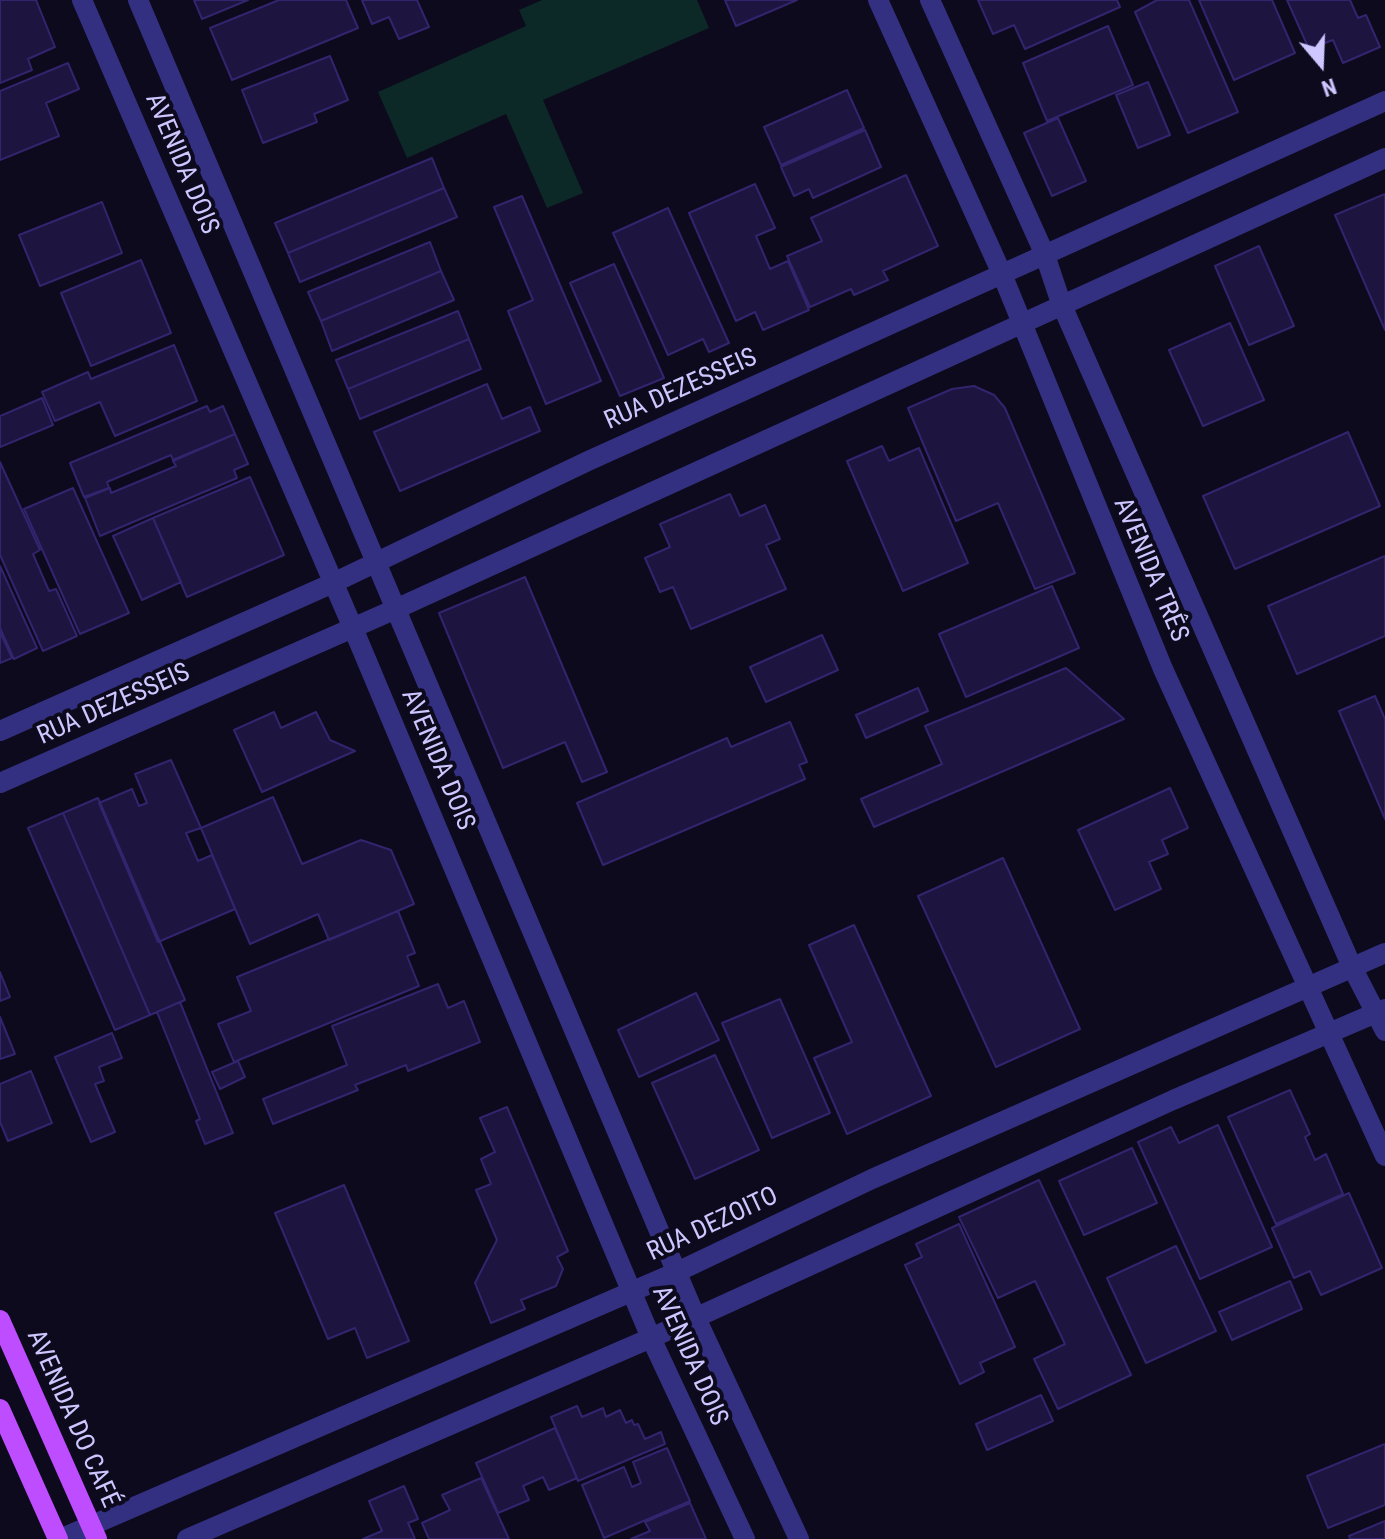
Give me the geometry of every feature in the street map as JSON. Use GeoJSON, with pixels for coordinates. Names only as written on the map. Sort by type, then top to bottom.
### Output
{"type":"FeatureCollection","features":[{"type":"Feature","properties":{"kind":"main road","name":"AVENIDA DO CAFÉ"},"geometry":{"type":"LineString","coordinates":[[0,1320],[95,1533]]}},
{"type":"Feature","properties":{"kind":"main road"},"geometry":{"type":"LineString","coordinates":[[0,1409],[59,1539]]}},
{"type":"Feature","properties":{"kind":"street","name":"AVENIDA DOIS"},"geometry":{"type":"LineString","coordinates":[[82,0],[353,628],[631,1292],[745,1539]]}},
{"type":"Feature","properties":{"kind":"street","name":"AVENIDA DOIS"},"geometry":{"type":"LineString","coordinates":[[138,0],[696,1318],[799,1539]]}},
{"type":"Feature","properties":{"kind":"street","name":"AVENIDA TRÊS"},"geometry":{"type":"LineString","coordinates":[[878,0],[1002,274],[1163,669],[1385,1156]]}},
{"type":"Feature","properties":{"kind":"street","name":"AVENIDA TRÊS"},"geometry":{"type":"LineString","coordinates":[[930,0],[1045,255],[1061,303],[1352,967],[1382,1018]]}},
{"type":"Feature","properties":{"kind":"street","name":"RUA DEZESSEIS"},"geometry":{"type":"LineString","coordinates":[[0,731],[333,583],[588,461],[1385,101]]}},
{"type":"Feature","properties":{"kind":"street","name":"RUA DEZESSEIS"},"geometry":{"type":"LineString","coordinates":[[0,783],[398,608],[1019,322],[1385,158]]}},
{"type":"Feature","properties":{"kind":"street","name":"RUA DEZOITO"},"geometry":{"type":"LineString","coordinates":[[59,1539],[95,1533],[677,1272],[872,1179],[1385,953]]}},
{"type":"Feature","properties":{"kind":"street"},"geometry":{"type":"LineString","coordinates":[[187,1539],[696,1318],[1173,1100],[1330,1033],[1382,1018]]}},
{"type":"Feature","properties":{"kind":"green space"},"geometry":{"type":"Polygon","coordinates":[[[542,0],[697,0],[709,28],[543,100],[583,193],[547,208],[506,114],[407,158],[378,92],[526,26],[519,10],[542,0]]]}},
{"type":"Feature","properties":{"kind":"building"},"geometry":{"type":"Polygon","coordinates":[[[0,0],[36,0],[55,47],[28,59],[32,70],[0,83],[0,0]]]}},
{"type":"Feature","properties":{"kind":"building"},"geometry":{"type":"Polygon","coordinates":[[[194,0],[248,0],[202,19],[194,0]]]}},
{"type":"Feature","properties":{"kind":"building"},"geometry":{"type":"Polygon","coordinates":[[[279,0],[346,0],[358,28],[232,80],[210,28],[279,0]]]}},
{"type":"Feature","properties":{"kind":"building"},"geometry":{"type":"Polygon","coordinates":[[[362,0],[417,0],[429,27],[399,39],[389,17],[372,24],[362,0]]]}},
{"type":"Feature","properties":{"kind":"building"},"geometry":{"type":"Polygon","coordinates":[[[725,0],[797,0],[736,26],[725,0]]]}},
{"type":"Feature","properties":{"kind":"building"},"geometry":{"type":"Polygon","coordinates":[[[978,0],[1117,0],[1120,7],[1025,49],[1014,25],[993,34],[978,0]]]}},
{"type":"Feature","properties":{"kind":"building"},"geometry":{"type":"Polygon","coordinates":[[[1157,0],[1189,0],[1238,112],[1188,133],[1135,12],[1157,0]]]}},
{"type":"Feature","properties":{"kind":"building"},"geometry":{"type":"Polygon","coordinates":[[[1199,0],[1272,0],[1295,53],[1234,80],[1199,0]]]}},
{"type":"Feature","properties":{"kind":"building"},"geometry":{"type":"Polygon","coordinates":[[[1287,0],[1350,0],[1358,18],[1366,15],[1380,47],[1343,63],[1333,40],[1309,49],[1287,0]]]}},
{"type":"Feature","properties":{"kind":"building"},"geometry":{"type":"Polygon","coordinates":[[[1108,26],[1133,85],[1047,121],[1023,63],[1108,26]]]}},
{"type":"Feature","properties":{"kind":"building"},"geometry":{"type":"Polygon","coordinates":[[[330,56],[348,100],[314,114],[317,122],[263,143],[242,90],[330,56]]]}},
{"type":"Feature","properties":{"kind":"building"},"geometry":{"type":"Polygon","coordinates":[[[68,63],[79,89],[46,103],[59,136],[0,160],[0,91],[68,63]]]}},
{"type":"Feature","properties":{"kind":"building"},"geometry":{"type":"Polygon","coordinates":[[[1148,82],[1170,135],[1138,148],[1116,95],[1148,82]]]}},
{"type":"Feature","properties":{"kind":"building"},"geometry":{"type":"Polygon","coordinates":[[[847,90],[864,128],[781,165],[764,127],[847,90]]]}},
{"type":"Feature","properties":{"kind":"building"},"geometry":{"type":"Polygon","coordinates":[[[1058,118],[1086,181],[1052,196],[1024,133],[1058,118]]]}},
{"type":"Feature","properties":{"kind":"building"},"geometry":{"type":"Polygon","coordinates":[[[865,130],[881,167],[813,198],[809,189],[794,196],[781,167],[865,130]]]}},
{"type":"Feature","properties":{"kind":"building"},"geometry":{"type":"Polygon","coordinates":[[[432,158],[444,188],[288,253],[275,223],[432,158]]]}},
{"type":"Feature","properties":{"kind":"building"},"geometry":{"type":"Polygon","coordinates":[[[906,175],[938,246],[883,271],[888,280],[854,295],[851,289],[810,307],[787,256],[822,241],[811,218],[906,175]]]}},
{"type":"Feature","properties":{"kind":"building"},"geometry":{"type":"Polygon","coordinates":[[[755,184],[775,228],[756,236],[770,269],[788,261],[809,310],[763,330],[755,312],[736,321],[689,213],[755,184]]]}},
{"type":"Feature","properties":{"kind":"building"},"geometry":{"type":"Polygon","coordinates":[[[444,188],[457,217],[300,282],[288,253],[444,188]]]}},
{"type":"Feature","properties":{"kind":"building"},"geometry":{"type":"Polygon","coordinates":[[[1385,194],[1385,330],[1335,215],[1385,194]]]}},
{"type":"Feature","properties":{"kind":"building"},"geometry":{"type":"Polygon","coordinates":[[[522,196],[601,381],[546,404],[508,311],[533,300],[494,207],[522,196]]]}},
{"type":"Feature","properties":{"kind":"building"},"geometry":{"type":"Polygon","coordinates":[[[102,202],[122,253],[40,286],[19,235],[102,202]]]}},
{"type":"Feature","properties":{"kind":"building"},"geometry":{"type":"Polygon","coordinates":[[[668,208],[729,343],[709,352],[703,339],[668,355],[613,233],[668,208]]]}},
{"type":"Feature","properties":{"kind":"building"},"geometry":{"type":"Polygon","coordinates":[[[430,242],[441,271],[321,321],[308,292],[430,242]]]}},
{"type":"Feature","properties":{"kind":"building"},"geometry":{"type":"Polygon","coordinates":[[[1259,246],[1294,326],[1249,345],[1215,266],[1259,246]]]}},
{"type":"Feature","properties":{"kind":"building"},"geometry":{"type":"Polygon","coordinates":[[[141,260],[171,333],[91,366],[61,293],[141,260]]]}},
{"type":"Feature","properties":{"kind":"building"},"geometry":{"type":"Polygon","coordinates":[[[614,264],[664,378],[620,396],[570,283],[614,264]]]}},
{"type":"Feature","properties":{"kind":"building"},"geometry":{"type":"Polygon","coordinates":[[[441,271],[454,300],[332,351],[321,321],[441,271]]]}},
{"type":"Feature","properties":{"kind":"building"},"geometry":{"type":"Polygon","coordinates":[[[458,311],[469,339],[348,389],[336,360],[458,311]]]}},
{"type":"Feature","properties":{"kind":"building"},"geometry":{"type":"Polygon","coordinates":[[[1230,323],[1264,400],[1203,426],[1169,350],[1230,323]]]}},
{"type":"Feature","properties":{"kind":"building"},"geometry":{"type":"Polygon","coordinates":[[[469,339],[481,369],[360,419],[348,389],[469,339]]]}},
{"type":"Feature","properties":{"kind":"building"},"geometry":{"type":"Polygon","coordinates":[[[174,345],[197,401],[115,436],[100,402],[55,421],[42,392],[88,372],[91,379],[174,345]]]}},
{"type":"Feature","properties":{"kind":"building"},"geometry":{"type":"Polygon","coordinates":[[[487,384],[502,419],[530,407],[540,431],[400,491],[374,432],[487,384]]]}},
{"type":"Feature","properties":{"kind":"building"},"geometry":{"type":"Polygon","coordinates":[[[974,386],[994,395],[1005,408],[1075,573],[1035,589],[998,503],[956,521],[908,408],[952,389],[974,386]]]}},
{"type":"Feature","properties":{"kind":"building"},"geometry":{"type":"Polygon","coordinates":[[[42,398],[53,425],[0,447],[0,416],[42,398]]]}},
{"type":"Feature","properties":{"kind":"building"},"geometry":{"type":"Polygon","coordinates":[[[207,406],[210,412],[223,406],[235,434],[173,460],[171,455],[107,482],[109,488],[84,497],[70,463],[207,406]]]}},
{"type":"Feature","properties":{"kind":"building"},"geometry":{"type":"Polygon","coordinates":[[[1348,432],[1380,506],[1235,569],[1203,496],[1348,432]]]}},
{"type":"Feature","properties":{"kind":"building"},"geometry":{"type":"Polygon","coordinates":[[[235,434],[248,464],[234,470],[237,478],[100,536],[85,498],[110,488],[111,493],[176,466],[173,461],[235,434]]]}},
{"type":"Feature","properties":{"kind":"building"},"geometry":{"type":"Polygon","coordinates":[[[882,446],[889,461],[919,448],[968,563],[903,591],[847,461],[882,446]]]}},
{"type":"Feature","properties":{"kind":"building"},"geometry":{"type":"Polygon","coordinates":[[[0,462],[40,550],[33,554],[49,591],[56,589],[77,636],[43,651],[0,555],[0,462]]]}},
{"type":"Feature","properties":{"kind":"building"},"geometry":{"type":"Polygon","coordinates":[[[250,477],[284,555],[187,597],[153,518],[250,477]]]}},
{"type":"Feature","properties":{"kind":"building"},"geometry":{"type":"Polygon","coordinates":[[[73,488],[129,613],[80,634],[24,509],[73,488]]]}},
{"type":"Feature","properties":{"kind":"building"},"geometry":{"type":"Polygon","coordinates":[[[730,494],[740,516],[765,505],[780,539],[766,545],[786,589],[691,629],[673,587],[660,592],[645,558],[670,547],[660,524],[730,494]]]}},
{"type":"Feature","properties":{"kind":"building"},"geometry":{"type":"Polygon","coordinates":[[[153,518],[181,582],[142,600],[113,536],[153,518]]]}},
{"type":"Feature","properties":{"kind":"building"},"geometry":{"type":"Polygon","coordinates":[[[1385,556],[1385,636],[1297,674],[1268,606],[1385,556]]]}},
{"type":"Feature","properties":{"kind":"building"},"geometry":{"type":"Polygon","coordinates":[[[0,566],[37,648],[14,659],[0,628],[0,566]]]}},
{"type":"Feature","properties":{"kind":"building"},"geometry":{"type":"Polygon","coordinates":[[[525,577],[607,772],[582,782],[565,742],[503,768],[439,613],[525,577]]]}},
{"type":"Feature","properties":{"kind":"building"},"geometry":{"type":"Polygon","coordinates":[[[1052,586],[1079,648],[966,697],[939,634],[1052,586]]]}},
{"type":"Feature","properties":{"kind":"building"},"geometry":{"type":"Polygon","coordinates":[[[0,632],[12,658],[0,663],[0,632]]]}},
{"type":"Feature","properties":{"kind":"building"},"geometry":{"type":"Polygon","coordinates":[[[822,635],[838,670],[766,702],[750,667],[822,635]]]}},
{"type":"Feature","properties":{"kind":"building"},"geometry":{"type":"Polygon","coordinates":[[[1066,668],[1124,719],[874,827],[861,799],[942,764],[925,726],[1066,668]]]}},
{"type":"Feature","properties":{"kind":"building"},"geometry":{"type":"Polygon","coordinates":[[[918,688],[928,711],[866,738],[856,715],[918,688]]]}},
{"type":"Feature","properties":{"kind":"building"},"geometry":{"type":"Polygon","coordinates":[[[1375,696],[1385,719],[1385,819],[1339,711],[1375,696]]]}},
{"type":"Feature","properties":{"kind":"building"},"geometry":{"type":"Polygon","coordinates":[[[274,712],[281,728],[316,712],[330,740],[355,751],[262,792],[234,730],[274,712]]]}},
{"type":"Feature","properties":{"kind":"building"},"geometry":{"type":"Polygon","coordinates":[[[790,722],[807,762],[799,765],[805,779],[603,865],[577,803],[727,738],[731,747],[790,722]]]}},
{"type":"Feature","properties":{"kind":"building"},"geometry":{"type":"Polygon","coordinates":[[[171,760],[201,828],[186,833],[198,861],[212,855],[235,909],[158,942],[99,803],[132,789],[139,806],[147,803],[135,774],[171,760]]]}},
{"type":"Feature","properties":{"kind":"building"},"geometry":{"type":"Polygon","coordinates":[[[1170,788],[1188,828],[1162,840],[1168,854],[1149,862],[1161,889],[1115,910],[1078,830],[1170,788]]]}},
{"type":"Feature","properties":{"kind":"building"},"geometry":{"type":"Polygon","coordinates":[[[273,797],[302,864],[361,840],[391,850],[414,904],[329,940],[318,914],[250,944],[201,828],[273,797]]]}},
{"type":"Feature","properties":{"kind":"building"},"geometry":{"type":"Polygon","coordinates":[[[98,798],[185,1000],[150,1015],[63,813],[98,798]]]}},
{"type":"Feature","properties":{"kind":"building"},"geometry":{"type":"Polygon","coordinates":[[[63,813],[150,1015],[115,1030],[28,828],[63,813]]]}},
{"type":"Feature","properties":{"kind":"building"},"geometry":{"type":"Polygon","coordinates":[[[1003,858],[1080,1029],[996,1067],[918,896],[1003,858]]]}},
{"type":"Feature","properties":{"kind":"building"},"geometry":{"type":"Polygon","coordinates":[[[398,911],[415,953],[407,956],[419,986],[234,1062],[218,1024],[251,1011],[237,977],[398,911]]]}},
{"type":"Feature","properties":{"kind":"building"},"geometry":{"type":"Polygon","coordinates":[[[854,925],[931,1096],[847,1134],[814,1058],[852,1042],[809,945],[854,925]]]}},
{"type":"Feature","properties":{"kind":"building"},"geometry":{"type":"Polygon","coordinates":[[[0,972],[10,997],[0,1001],[0,972]]]}},
{"type":"Feature","properties":{"kind":"building"},"geometry":{"type":"Polygon","coordinates":[[[438,984],[448,1008],[464,1001],[480,1042],[408,1071],[406,1065],[355,1085],[358,1090],[273,1124],[263,1099],[347,1065],[332,1026],[438,984]]]}},
{"type":"Feature","properties":{"kind":"building"},"geometry":{"type":"Polygon","coordinates":[[[696,993],[719,1040],[639,1077],[618,1030],[696,993]]]}},
{"type":"Feature","properties":{"kind":"building"},"geometry":{"type":"Polygon","coordinates":[[[780,999],[830,1113],[772,1138],[722,1023],[780,999]]]}},
{"type":"Feature","properties":{"kind":"building"},"geometry":{"type":"Polygon","coordinates":[[[180,1002],[233,1133],[205,1144],[196,1121],[200,1119],[157,1012],[180,1002]]]}},
{"type":"Feature","properties":{"kind":"building"},"geometry":{"type":"Polygon","coordinates":[[[0,1017],[15,1054],[0,1059],[0,1017]]]}},
{"type":"Feature","properties":{"kind":"building"},"geometry":{"type":"Polygon","coordinates":[[[112,1033],[122,1058],[99,1067],[104,1081],[95,1084],[115,1132],[91,1142],[55,1057],[112,1033]]]}},
{"type":"Feature","properties":{"kind":"building"},"geometry":{"type":"Polygon","coordinates":[[[715,1055],[759,1150],[695,1179],[652,1083],[715,1055]]]}},
{"type":"Feature","properties":{"kind":"building"},"geometry":{"type":"Polygon","coordinates":[[[238,1061],[245,1077],[220,1089],[212,1072],[238,1061]]]}},
{"type":"Feature","properties":{"kind":"building"},"geometry":{"type":"Polygon","coordinates":[[[31,1071],[52,1123],[8,1141],[0,1122],[0,1084],[31,1071]]]}},
{"type":"Feature","properties":{"kind":"building"},"geometry":{"type":"Polygon","coordinates":[[[1290,1090],[1310,1134],[1305,1137],[1315,1160],[1326,1154],[1343,1194],[1276,1224],[1228,1117],[1290,1090]]]}},
{"type":"Feature","properties":{"kind":"building"},"geometry":{"type":"Polygon","coordinates":[[[507,1107],[568,1251],[557,1257],[563,1269],[556,1286],[521,1300],[525,1309],[491,1323],[475,1283],[497,1240],[476,1190],[491,1184],[481,1159],[495,1152],[480,1118],[507,1107]]]}},
{"type":"Feature","properties":{"kind":"building"},"geometry":{"type":"Polygon","coordinates":[[[1218,1125],[1272,1247],[1200,1279],[1138,1142],[1171,1127],[1179,1143],[1218,1125]]]}},
{"type":"Feature","properties":{"kind":"building"},"geometry":{"type":"Polygon","coordinates":[[[1132,1148],[1157,1203],[1084,1235],[1059,1181],[1132,1148]]]}},
{"type":"Feature","properties":{"kind":"building"},"geometry":{"type":"Polygon","coordinates":[[[1039,1180],[1131,1375],[1058,1409],[1034,1359],[1065,1344],[1035,1281],[998,1298],[959,1217],[1039,1180]]]}},
{"type":"Feature","properties":{"kind":"building"},"geometry":{"type":"Polygon","coordinates":[[[344,1185],[409,1341],[367,1358],[355,1328],[328,1339],[275,1213],[344,1185]]]}},
{"type":"Feature","properties":{"kind":"building"},"geometry":{"type":"Polygon","coordinates":[[[1349,1193],[1382,1268],[1321,1295],[1310,1271],[1294,1278],[1272,1228],[1349,1193]]]}},
{"type":"Feature","properties":{"kind":"building"},"geometry":{"type":"Polygon","coordinates":[[[959,1224],[1015,1347],[980,1363],[984,1372],[960,1384],[905,1265],[922,1257],[916,1244],[959,1224]]]}},
{"type":"Feature","properties":{"kind":"building"},"geometry":{"type":"Polygon","coordinates":[[[1176,1246],[1216,1331],[1146,1363],[1107,1278],[1176,1246]]]}},
{"type":"Feature","properties":{"kind":"building"},"geometry":{"type":"Polygon","coordinates":[[[1290,1281],[1302,1309],[1232,1340],[1219,1312],[1290,1281]]]}},
{"type":"Feature","properties":{"kind":"building"},"geometry":{"type":"Polygon","coordinates":[[[1041,1395],[1053,1421],[987,1450],[976,1424],[1041,1395]]]}},
{"type":"Feature","properties":{"kind":"building"},"geometry":{"type":"Polygon","coordinates":[[[577,1406],[582,1417],[603,1408],[606,1417],[620,1410],[626,1423],[632,1420],[634,1425],[638,1424],[645,1439],[661,1432],[665,1444],[578,1481],[551,1417],[577,1406]]]}},
{"type":"Feature","properties":{"kind":"building"},"geometry":{"type":"Polygon","coordinates":[[[555,1428],[577,1478],[549,1490],[543,1477],[523,1486],[529,1500],[498,1513],[476,1463],[555,1428]]]}},
{"type":"Feature","properties":{"kind":"building"},"geometry":{"type":"Polygon","coordinates":[[[1385,1444],[1385,1505],[1328,1528],[1307,1476],[1385,1444]]]}},
{"type":"Feature","properties":{"kind":"building"},"geometry":{"type":"Polygon","coordinates":[[[667,1448],[690,1501],[604,1538],[582,1485],[624,1467],[632,1487],[641,1483],[633,1462],[667,1448]]]}},
{"type":"Feature","properties":{"kind":"building"},"geometry":{"type":"Polygon","coordinates":[[[481,1478],[509,1539],[429,1539],[422,1523],[450,1510],[442,1495],[481,1478]]]}},
{"type":"Feature","properties":{"kind":"building"},"geometry":{"type":"Polygon","coordinates":[[[404,1486],[418,1519],[408,1523],[415,1539],[363,1539],[382,1531],[369,1501],[404,1486]]]}},
{"type":"Feature","properties":{"kind":"building"},"geometry":{"type":"Polygon","coordinates":[[[690,1503],[706,1539],[631,1539],[650,1531],[645,1522],[690,1503]]]}},
{"type":"Feature","properties":{"kind":"building"},"geometry":{"type":"Polygon","coordinates":[[[1385,1521],[1385,1539],[1350,1539],[1349,1536],[1385,1521]]]}}]}
